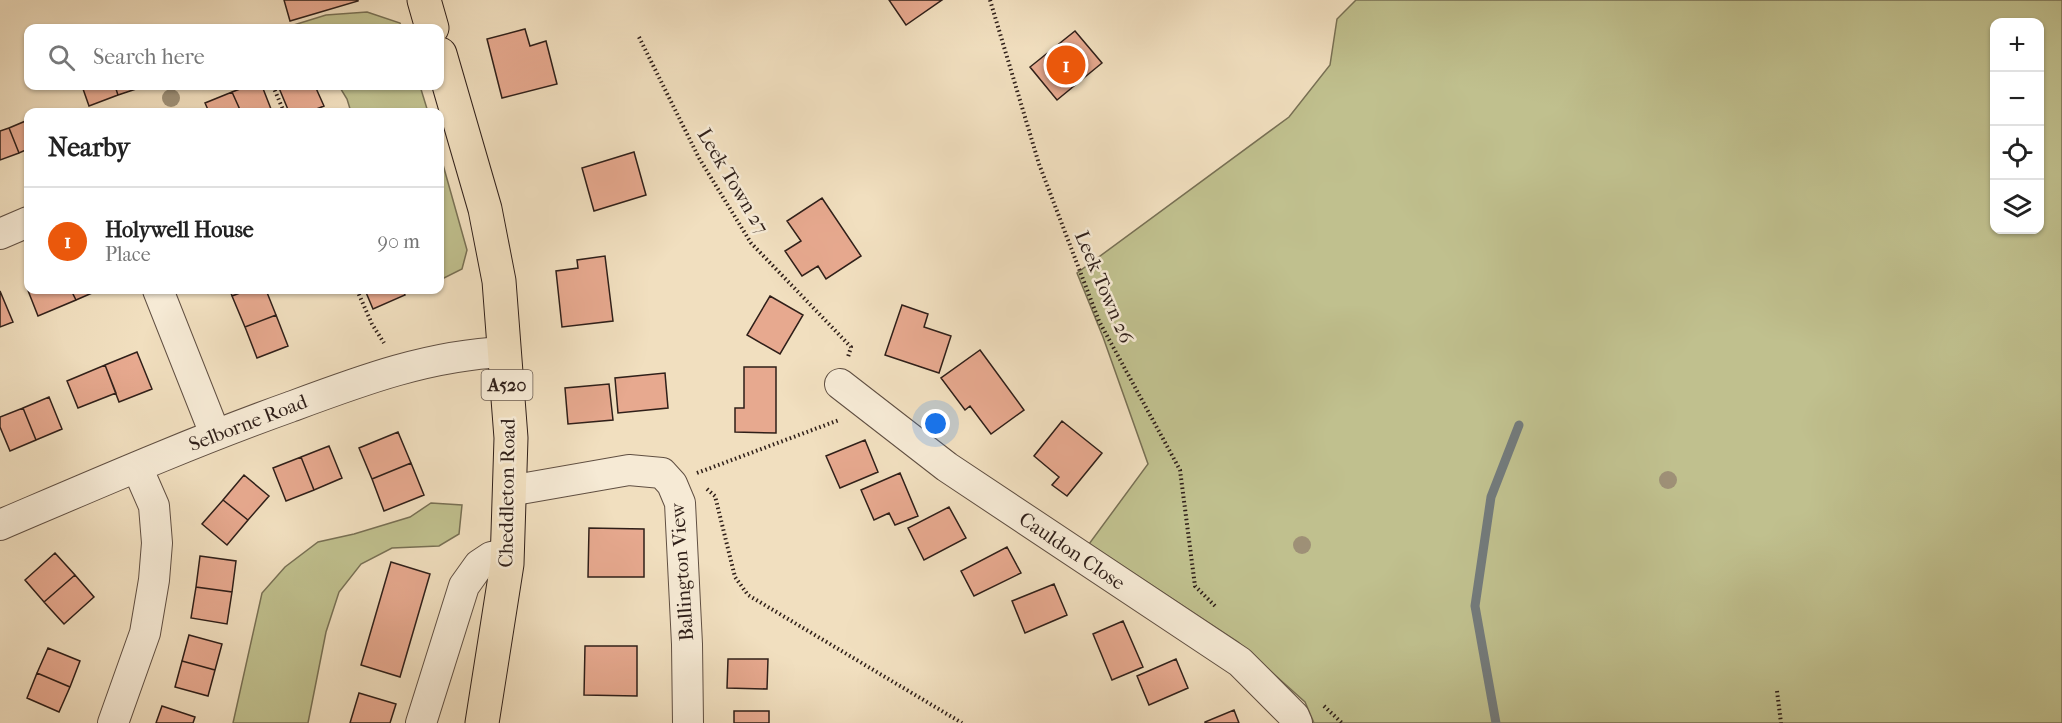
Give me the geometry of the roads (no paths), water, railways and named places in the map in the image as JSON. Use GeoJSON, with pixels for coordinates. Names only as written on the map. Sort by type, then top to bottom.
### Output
{"type":"FeatureCollection","features":[{"type":"Feature","properties":{"kind":"highway"},"geometry":{"type":"LineString","coordinates":[[424,0],[431,24]]}},
{"type":"Feature","properties":{"kind":"highway","name":"Cheddleton Road"},"geometry":{"type":"LineString","coordinates":[[444,68],[485,209],[500,281],[510,438],[508,553],[482,723]]}},
{"type":"Feature","properties":{"kind":"street"},"geometry":{"type":"LineString","coordinates":[[0,234],[24,224]]}},
{"type":"Feature","properties":{"kind":"street"},"geometry":{"type":"LineString","coordinates":[[160,294],[215,434]]}},
{"type":"Feature","properties":{"kind":"street","name":"Selborne Road"},"geometry":{"type":"LineString","coordinates":[[0,525],[215,434],[368,378],[444,358],[505,352]]}},
{"type":"Feature","properties":{"kind":"street","name":"Cauldon Close"},"geometry":{"type":"LineString","coordinates":[[840,384],[947,467],[1240,662],[1294,716],[1297,723]]}},
{"type":"Feature","properties":{"kind":"street"},"geometry":{"type":"LineString","coordinates":[[113,723],[145,633],[154,580],[157,543],[154,506],[137,467]]}},
{"type":"Feature","properties":{"kind":"street","name":"Ballington View"},"geometry":{"type":"LineString","coordinates":[[509,491],[628,470],[662,473],[682,480],[680,503],[687,644],[688,723]]}},
{"type":"Feature","properties":{"kind":"street"},"geometry":{"type":"LineString","coordinates":[[421,723],[464,586],[479,565],[491,557],[508,553]]}},
{"type":"Feature","properties":{"kind":"waterway"},"geometry":{"type":"LineString","coordinates":[[1496,723],[1475,606],[1491,497],[1519,425]]}},
{"type":"Feature","properties":{"kind":"place","name":"Holywell House"},"geometry":{"type":"Point","coordinates":[1066,65]}}]}
